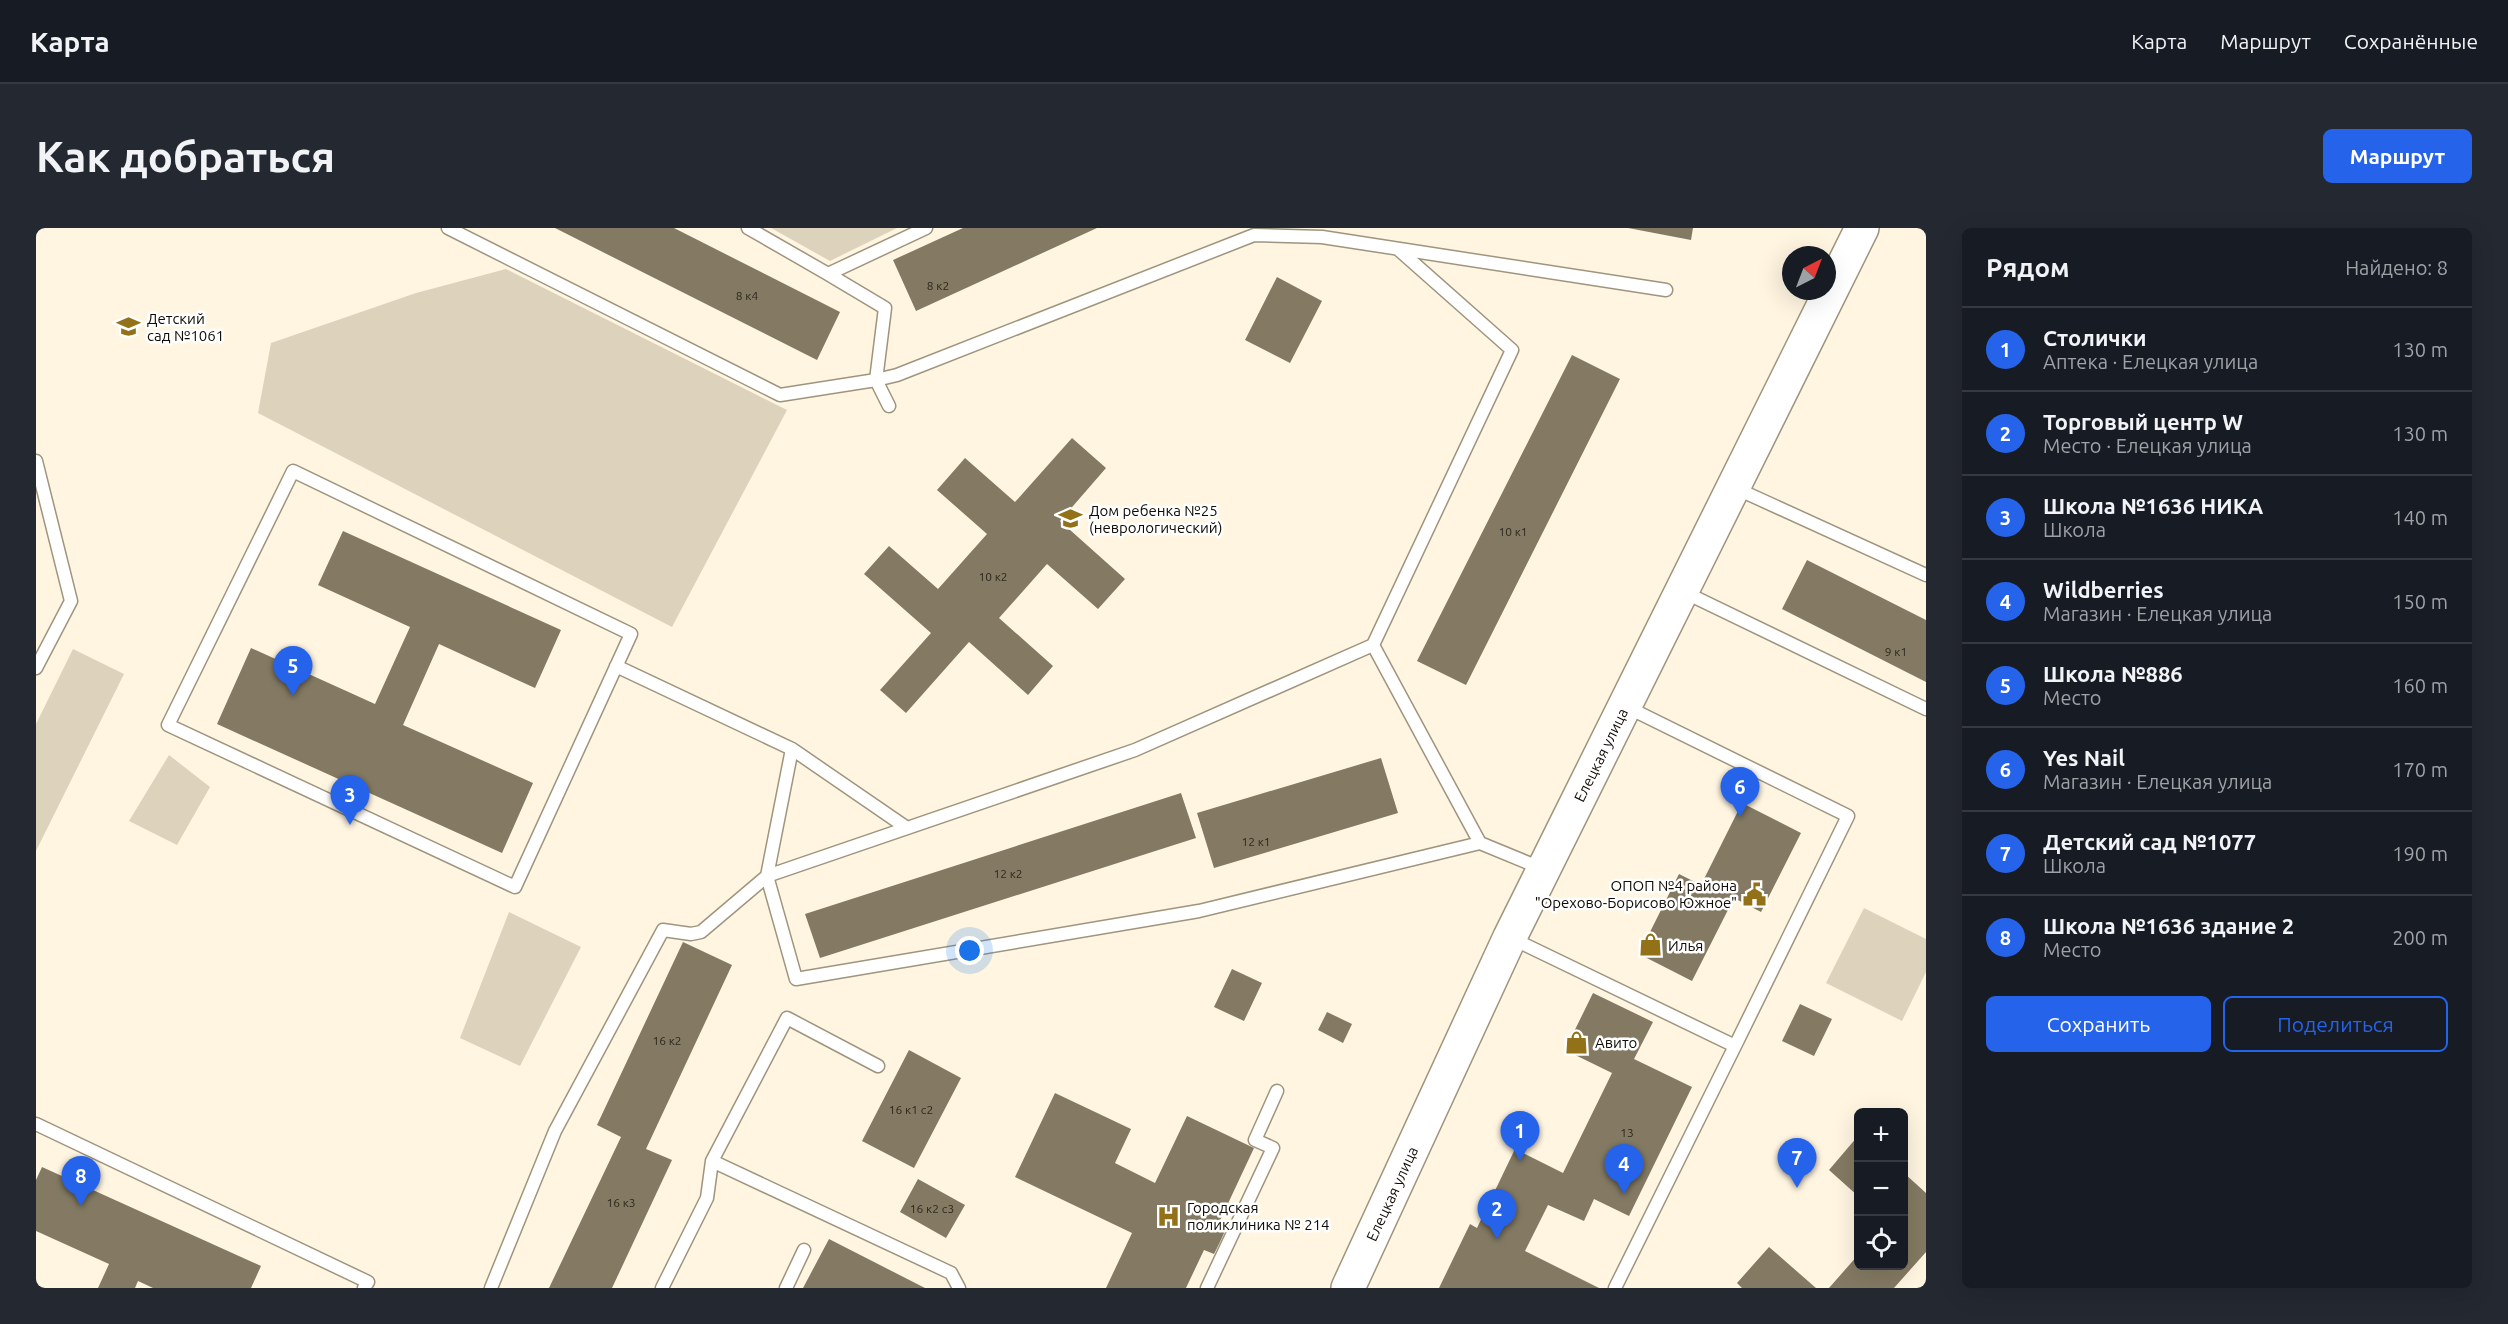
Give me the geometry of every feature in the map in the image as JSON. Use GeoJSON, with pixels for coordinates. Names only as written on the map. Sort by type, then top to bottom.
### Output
{"type":"FeatureCollection","features":[{"type":"Feature","properties":{"kind":"street","name":"Елецкая улица"},"geometry":{"type":"LineString","coordinates":[[1348,1288],[1510,937],[1862,228]]}},
{"type":"Feature","properties":{"kind":"lane"},"geometry":{"type":"LineString","coordinates":[[447,228],[780,395],[897,375],[1254,235],[1322,237],[1666,290]]}},
{"type":"Feature","properties":{"kind":"lane"},"geometry":{"type":"LineString","coordinates":[[748,228],[885,308],[876,380],[889,406]]}},
{"type":"Feature","properties":{"kind":"lane"},"geometry":{"type":"LineString","coordinates":[[828,274],[926,228]]}},
{"type":"Feature","properties":{"kind":"lane"},"geometry":{"type":"LineString","coordinates":[[491,1288],[555,1131],[663,930],[692,934],[701,932],[767,876],[1135,750],[1373,645],[1512,350],[1399,250]]}},
{"type":"Feature","properties":{"kind":"lane"},"geometry":{"type":"LineString","coordinates":[[36,460],[41,504],[71,600],[36,668]]}},
{"type":"Feature","properties":{"kind":"lane"},"geometry":{"type":"LineString","coordinates":[[293,471],[631,634],[616,666],[515,887],[168,725],[293,471]]}},
{"type":"Feature","properties":{"kind":"lane"},"geometry":{"type":"LineString","coordinates":[[1733,486],[1926,575]]}},
{"type":"Feature","properties":{"kind":"lane"},"geometry":{"type":"LineString","coordinates":[[1683,591],[1926,709]]}},
{"type":"Feature","properties":{"kind":"lane"},"geometry":{"type":"LineString","coordinates":[[1373,645],[1480,843]]}},
{"type":"Feature","properties":{"kind":"lane"},"geometry":{"type":"LineString","coordinates":[[616,666],[792,749],[907,828]]}},
{"type":"Feature","properties":{"kind":"lane"},"geometry":{"type":"LineString","coordinates":[[1616,1288],[1848,816],[1625,706]]}},
{"type":"Feature","properties":{"kind":"lane"},"geometry":{"type":"LineString","coordinates":[[792,749],[767,876],[796,979],[1199,911],[1480,843],[1544,869]]}},
{"type":"Feature","properties":{"kind":"lane"},"geometry":{"type":"LineString","coordinates":[[1510,937],[1736,1046]]}},
{"type":"Feature","properties":{"kind":"lane"},"geometry":{"type":"LineString","coordinates":[[662,1288],[707,1198],[712,1161],[787,1018],[878,1066]]}},
{"type":"Feature","properties":{"kind":"lane"},"geometry":{"type":"LineString","coordinates":[[1207,1288],[1273,1148],[1255,1140],[1277,1090]]}},
{"type":"Feature","properties":{"kind":"lane"},"geometry":{"type":"LineString","coordinates":[[36,1124],[368,1282],[364,1288]]}},
{"type":"Feature","properties":{"kind":"lane"},"geometry":{"type":"LineString","coordinates":[[712,1161],[951,1273],[959,1288]]}},
{"type":"Feature","properties":{"kind":"lane"},"geometry":{"type":"LineString","coordinates":[[786,1288],[804,1250]]}},
{"type":"Feature","properties":{"kind":"shaded area"},"geometry":{"type":"Polygon","coordinates":[[[771,228],[897,228],[830,261],[771,228]]]}},
{"type":"Feature","properties":{"kind":"shaded area"},"geometry":{"type":"Polygon","coordinates":[[[506,269],[787,410],[672,627],[258,413],[271,343],[416,293],[506,269]]]}},
{"type":"Feature","properties":{"kind":"shaded area"},"geometry":{"type":"Polygon","coordinates":[[[73,649],[124,674],[36,851],[36,724],[73,649]]]}},
{"type":"Feature","properties":{"kind":"shaded area"},"geometry":{"type":"Polygon","coordinates":[[[169,755],[210,787],[177,845],[129,821],[169,755]]]}},
{"type":"Feature","properties":{"kind":"shaded area"},"geometry":{"type":"Polygon","coordinates":[[[1864,908],[1926,939],[1926,972],[1902,1021],[1826,983],[1864,908]]]}},
{"type":"Feature","properties":{"kind":"shaded area"},"geometry":{"type":"Polygon","coordinates":[[[509,912],[581,947],[520,1066],[460,1038],[509,912]]]}},
{"type":"Feature","properties":{"kind":"building"},"geometry":{"type":"Polygon","coordinates":[[[555,228],[674,228],[840,312],[817,360],[555,228]]]}},
{"type":"Feature","properties":{"kind":"building"},"geometry":{"type":"Polygon","coordinates":[[[963,228],[1097,228],[916,311],[893,260],[963,228]]]}},
{"type":"Feature","properties":{"kind":"building"},"geometry":{"type":"Polygon","coordinates":[[[1628,228],[1693,228],[1691,240],[1628,228]]]}},
{"type":"Feature","properties":{"kind":"building"},"geometry":{"type":"Polygon","coordinates":[[[1277,277],[1322,301],[1290,363],[1245,340],[1277,277]]]}},
{"type":"Feature","properties":{"kind":"building"},"geometry":{"type":"Polygon","coordinates":[[[1572,355],[1620,379],[1466,685],[1417,661],[1572,355]]]}},
{"type":"Feature","properties":{"kind":"building"},"geometry":{"type":"Polygon","coordinates":[[[1072,438],[1106,468],[1060,521],[1125,579],[1098,609],[1047,564],[999,618],[1053,666],[1028,695],[969,642],[906,713],[880,690],[931,633],[864,574],[889,546],[938,589],[987,534],[937,490],[965,458],[1015,502],[1072,438]]]}},
{"type":"Feature","properties":{"kind":"building"},"geometry":{"type":"Polygon","coordinates":[[[343,531],[561,630],[535,688],[439,644],[403,725],[533,783],[502,853],[217,724],[251,648],[375,704],[410,627],[318,585],[343,531]]]}},
{"type":"Feature","properties":{"kind":"building"},"geometry":{"type":"Polygon","coordinates":[[[1807,560],[1926,620],[1926,682],[1782,609],[1807,560]]]}},
{"type":"Feature","properties":{"kind":"building"},"geometry":{"type":"Polygon","coordinates":[[[1381,758],[1398,813],[1214,868],[1197,813],[1381,758]]]}},
{"type":"Feature","properties":{"kind":"building"},"geometry":{"type":"Polygon","coordinates":[[[1181,793],[1196,838],[820,958],[805,914],[1181,793]]]}},
{"type":"Feature","properties":{"kind":"building"},"geometry":{"type":"Polygon","coordinates":[[[1742,803],[1801,833],[1761,912],[1734,898],[1692,981],[1639,954],[1679,874],[1701,885],[1742,803]]]}},
{"type":"Feature","properties":{"kind":"building"},"geometry":{"type":"Polygon","coordinates":[[[683,942],[732,965],[646,1149],[672,1160],[612,1288],[549,1288],[621,1137],[597,1125],[683,942]]]}},
{"type":"Feature","properties":{"kind":"building"},"geometry":{"type":"Polygon","coordinates":[[[1232,969],[1262,983],[1244,1021],[1214,1007],[1232,969]]]}},
{"type":"Feature","properties":{"kind":"building"},"geometry":{"type":"Polygon","coordinates":[[[1593,993],[1653,1022],[1634,1059],[1692,1087],[1629,1216],[1594,1199],[1584,1221],[1548,1205],[1525,1251],[1599,1288],[1439,1288],[1470,1224],[1477,1228],[1515,1149],[1563,1173],[1612,1073],[1565,1050],[1593,993]]]}},
{"type":"Feature","properties":{"kind":"building"},"geometry":{"type":"Polygon","coordinates":[[[1800,1004],[1832,1019],[1814,1056],[1782,1041],[1800,1004]]]}},
{"type":"Feature","properties":{"kind":"building"},"geometry":{"type":"Polygon","coordinates":[[[1327,1012],[1352,1024],[1343,1043],[1318,1030],[1327,1012]]]}},
{"type":"Feature","properties":{"kind":"building"},"geometry":{"type":"Polygon","coordinates":[[[909,1050],[961,1078],[914,1168],[862,1141],[909,1050]]]}},
{"type":"Feature","properties":{"kind":"building"},"geometry":{"type":"Polygon","coordinates":[[[1055,1093],[1131,1129],[1115,1163],[1155,1183],[1187,1116],[1254,1148],[1217,1227],[1225,1231],[1220,1242],[1214,1254],[1204,1250],[1186,1288],[1106,1288],[1132,1233],[1015,1177],[1055,1093]]]}},
{"type":"Feature","properties":{"kind":"building"},"geometry":{"type":"Polygon","coordinates":[[[1854,1141],[1854,1192],[1829,1170],[1854,1141]]]}},
{"type":"Feature","properties":{"kind":"building"},"geometry":{"type":"Polygon","coordinates":[[[42,1167],[261,1266],[251,1288],[153,1288],[138,1281],[135,1288],[98,1288],[109,1264],[36,1231],[36,1180],[42,1167]]]}},
{"type":"Feature","properties":{"kind":"building"},"geometry":{"type":"Polygon","coordinates":[[[1908,1177],[1926,1193],[1926,1252],[1894,1288],[1829,1288],[1854,1260],[1854,1270],[1908,1270],[1908,1177]]]}},
{"type":"Feature","properties":{"kind":"building"},"geometry":{"type":"Polygon","coordinates":[[[918,1179],[965,1205],[946,1238],[900,1212],[918,1179]]]}},
{"type":"Feature","properties":{"kind":"building"},"geometry":{"type":"Polygon","coordinates":[[[829,1239],[925,1288],[803,1288],[829,1239]]]}},
{"type":"Feature","properties":{"kind":"building"},"geometry":{"type":"Polygon","coordinates":[[[1769,1247],[1816,1288],[1742,1288],[1737,1283],[1769,1247]]]}},
{"type":"Feature","properties":{"kind":"place","name":"Детский сад №1061"},"geometry":{"type":"Point","coordinates":[129,327]}},
{"type":"Feature","properties":{"kind":"place","name":"Дом ребенка №25 (неврологический)"},"geometry":{"type":"Point","coordinates":[1071,519]}},
{"type":"Feature","properties":{"kind":"place","name":"Школа №886"},"geometry":{"type":"Point","coordinates":[293,696]}},
{"type":"Feature","properties":{"kind":"place","name":"Yes Nail"},"geometry":{"type":"Point","coordinates":[1740,817]}},
{"type":"Feature","properties":{"kind":"place","name":"Школа №1636 НИКА"},"geometry":{"type":"Point","coordinates":[350,825]}},
{"type":"Feature","properties":{"kind":"place","name":"ОПОП №4 района \"Орехово-Борисово Южное\""},"geometry":{"type":"Point","coordinates":[1755,894]}},
{"type":"Feature","properties":{"kind":"place","name":"Илья"},"geometry":{"type":"Point","coordinates":[1650,945]}},
{"type":"Feature","properties":{"kind":"place","name":"Авито"},"geometry":{"type":"Point","coordinates":[1577,1042]}},
{"type":"Feature","properties":{"kind":"place","name":"Столички"},"geometry":{"type":"Point","coordinates":[1520,1161]}},
{"type":"Feature","properties":{"kind":"place","name":"Детский сад №1077"},"geometry":{"type":"Point","coordinates":[1797,1188]}},
{"type":"Feature","properties":{"kind":"place","name":"Wildberries"},"geometry":{"type":"Point","coordinates":[1624,1194]}},
{"type":"Feature","properties":{"kind":"place","name":"Школа №1636 здание 2"},"geometry":{"type":"Point","coordinates":[81,1206]}},
{"type":"Feature","properties":{"kind":"place","name":"Городская поликлиника № 214"},"geometry":{"type":"Point","coordinates":[1169,1216]}},
{"type":"Feature","properties":{"kind":"place","name":"Торговый центр W"},"geometry":{"type":"Point","coordinates":[1497,1239]}}]}
